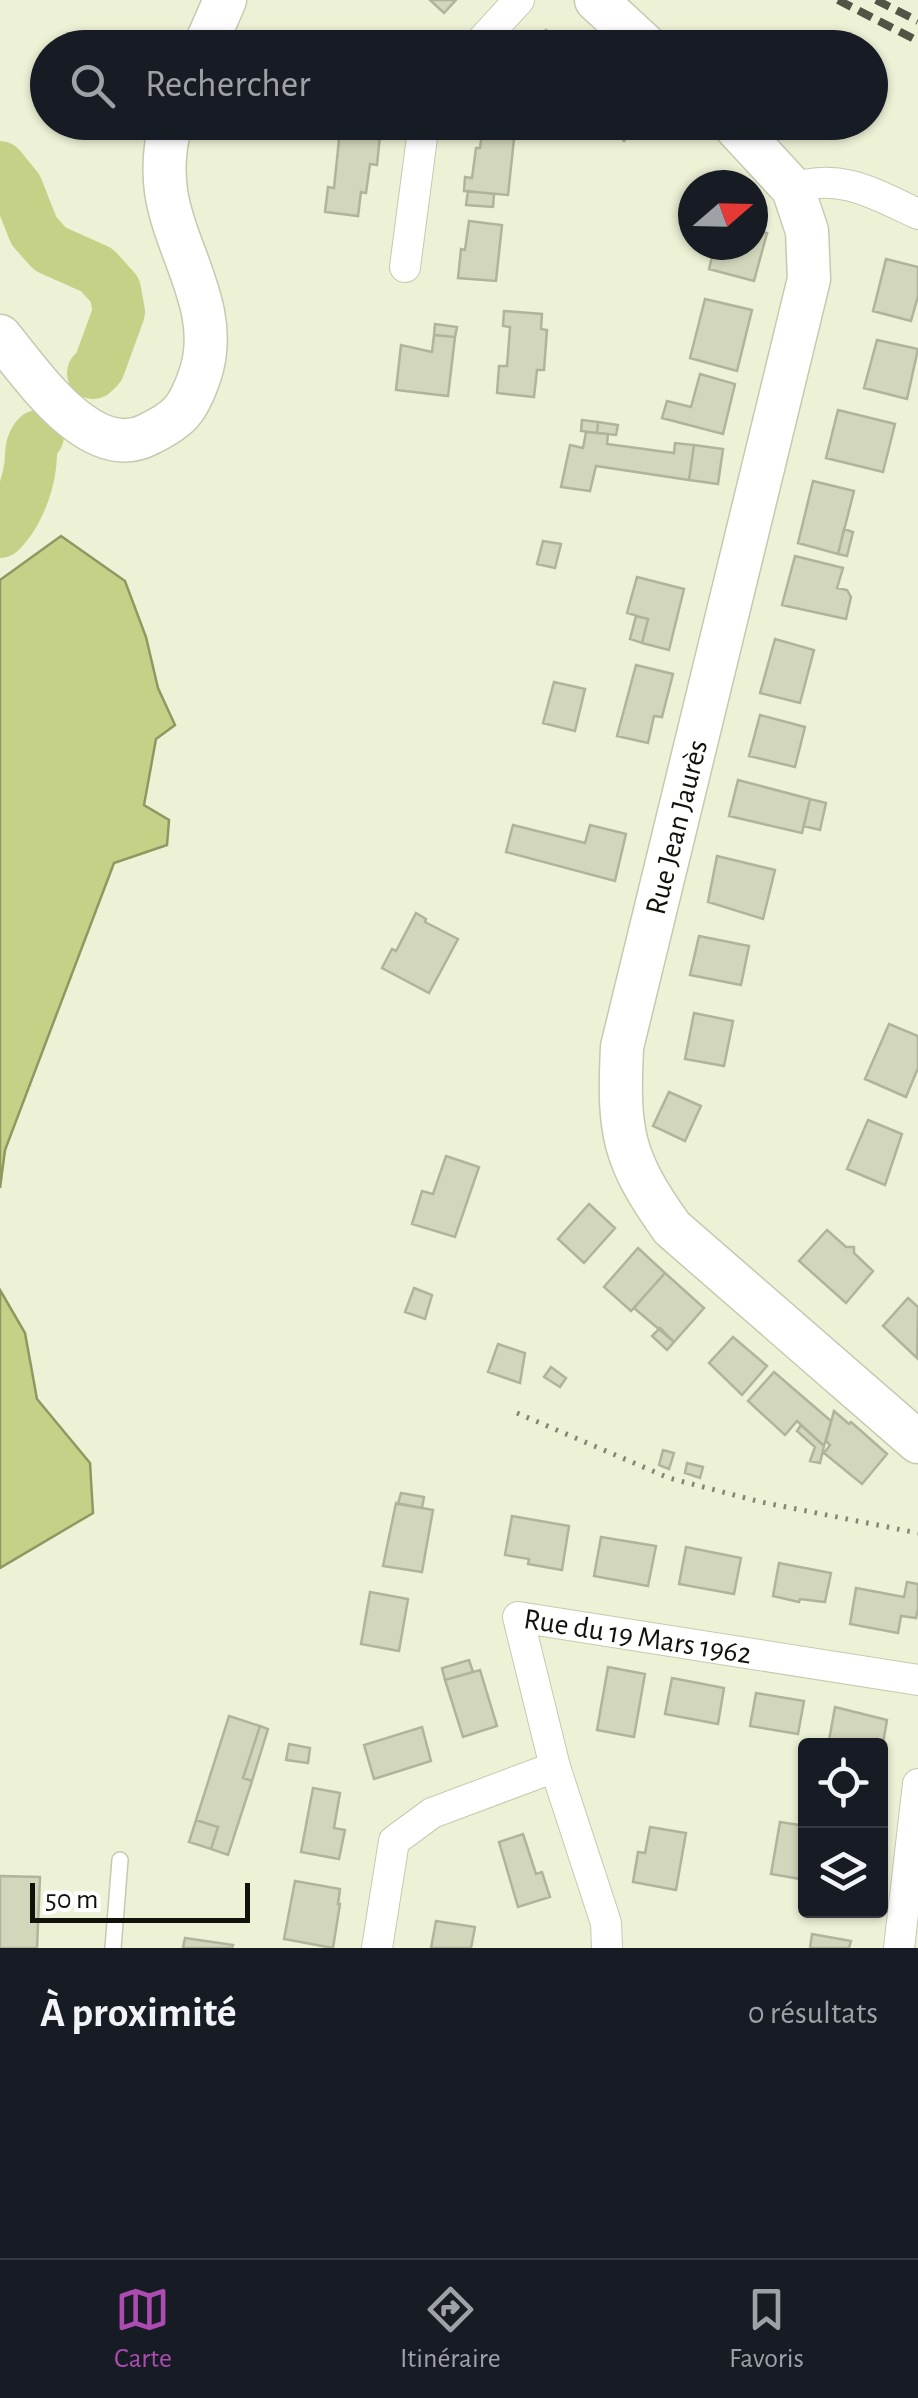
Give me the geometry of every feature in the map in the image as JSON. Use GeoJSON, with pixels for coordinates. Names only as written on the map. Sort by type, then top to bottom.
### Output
{"type":"FeatureCollection","features":[{"type":"Feature","properties":{"kind":"street"},"geometry":{"type":"LineString","coordinates":[[212,30],[225,0]]}},
{"type":"Feature","properties":{"kind":"street"},"geometry":{"type":"LineString","coordinates":[[492,30],[519,0]]}},
{"type":"Feature","properties":{"kind":"street"},"geometry":{"type":"LineString","coordinates":[[596,0],[628,30]]}},
{"type":"Feature","properties":{"kind":"street"},"geometry":{"type":"LineString","coordinates":[[0,336],[64,412],[104,438],[138,440],[177,420],[205,359],[206,328],[166,192],[168,140]]}},
{"type":"Feature","properties":{"kind":"street"},"geometry":{"type":"LineString","coordinates":[[405,267],[422,140]]}},
{"type":"Feature","properties":{"kind":"street","name":"Rue Jean Jaurès"},"geometry":{"type":"LineString","coordinates":[[748,140],[793,189],[807,231],[809,278],[622,1047],[620,1100],[626,1150],[644,1189],[672,1228],[918,1442]]}},
{"type":"Feature","properties":{"kind":"street"},"geometry":{"type":"LineString","coordinates":[[793,189],[810,182],[853,184],[918,214]]}},
{"type":"Feature","properties":{"kind":"street","name":"Rue du 19 Mars 1962"},"geometry":{"type":"LineString","coordinates":[[608,1948],[606,1923],[555,1768],[518,1617],[918,1680]]}},
{"type":"Feature","properties":{"kind":"street"},"geometry":{"type":"LineString","coordinates":[[377,1948],[394,1841],[432,1812],[555,1768]]}},
{"type":"Feature","properties":{"kind":"street"},"geometry":{"type":"LineString","coordinates":[[899,1948],[918,1784]]}},
{"type":"Feature","properties":{"kind":"lane"},"geometry":{"type":"LineString","coordinates":[[112,1948],[120,1860]]}},
{"type":"Feature","properties":{"kind":"path"},"geometry":{"type":"LineString","coordinates":[[517,1413],[669,1478],[760,1502],[918,1533]]}},
{"type":"Feature","properties":{"kind":"shaded area"},"geometry":{"type":"Polygon","coordinates":[[[61,536],[125,581],[146,637],[158,688],[175,725],[156,739],[144,805],[169,820],[167,845],[114,863],[5,1150],[0,1188],[0,580],[61,536]]]}},
{"type":"Feature","properties":{"kind":"shaded area"},"geometry":{"type":"Polygon","coordinates":[[[0,1290],[25,1333],[37,1399],[90,1463],[93,1513],[0,1568],[0,1290]]]}},
{"type":"Feature","properties":{"kind":"building"},"geometry":{"type":"Polygon","coordinates":[[[430,0],[456,0],[444,13],[430,0]]]}},
{"type":"Feature","properties":{"kind":"building"},"geometry":{"type":"Polygon","coordinates":[[[339,140],[380,140],[377,165],[370,164],[358,216],[325,212],[328,187],[334,188],[339,140]]]}},
{"type":"Feature","properties":{"kind":"building"},"geometry":{"type":"Polygon","coordinates":[[[481,140],[514,140],[508,195],[464,191],[465,177],[472,178],[476,148],[480,148],[481,140]]]}},
{"type":"Feature","properties":{"kind":"building"},"geometry":{"type":"Polygon","coordinates":[[[468,191],[494,194],[493,207],[466,205],[468,191]]]}},
{"type":"Feature","properties":{"kind":"building"},"geometry":{"type":"Polygon","coordinates":[[[469,221],[502,225],[496,281],[458,278],[469,221]]]}},
{"type":"Feature","properties":{"kind":"building"},"geometry":{"type":"Polygon","coordinates":[[[886,259],[918,267],[918,296],[911,321],[873,311],[886,259]]]}},
{"type":"Feature","properties":{"kind":"building"},"geometry":{"type":"Polygon","coordinates":[[[711,260],[760,260],[754,281],[709,269],[711,260]]]}},
{"type":"Feature","properties":{"kind":"building"},"geometry":{"type":"Polygon","coordinates":[[[705,299],[752,310],[737,371],[690,358],[705,299]]]}},
{"type":"Feature","properties":{"kind":"building"},"geometry":{"type":"Polygon","coordinates":[[[504,311],[542,314],[541,329],[547,330],[544,370],[537,370],[534,397],[497,393],[499,366],[507,366],[510,327],[503,326],[504,311]]]}},
{"type":"Feature","properties":{"kind":"building"},"geometry":{"type":"Polygon","coordinates":[[[435,324],[457,327],[455,337],[434,335],[435,324]]]}},
{"type":"Feature","properties":{"kind":"building"},"geometry":{"type":"Polygon","coordinates":[[[434,335],[455,337],[448,396],[396,390],[401,345],[432,352],[434,335]]]}},
{"type":"Feature","properties":{"kind":"building"},"geometry":{"type":"Polygon","coordinates":[[[877,340],[918,349],[907,399],[864,388],[877,340]]]}},
{"type":"Feature","properties":{"kind":"building"},"geometry":{"type":"Polygon","coordinates":[[[700,374],[735,384],[723,434],[662,418],[667,401],[691,407],[700,374]]]}},
{"type":"Feature","properties":{"kind":"building"},"geometry":{"type":"Polygon","coordinates":[[[838,410],[895,424],[883,472],[826,458],[838,410]]]}},
{"type":"Feature","properties":{"kind":"building"},"geometry":{"type":"Polygon","coordinates":[[[582,420],[598,422],[597,433],[581,431],[582,420]]]}},
{"type":"Feature","properties":{"kind":"building"},"geometry":{"type":"Polygon","coordinates":[[[598,422],[618,425],[616,435],[597,433],[598,422]]]}},
{"type":"Feature","properties":{"kind":"building"},"geometry":{"type":"Polygon","coordinates":[[[586,432],[608,434],[607,444],[674,453],[675,443],[694,445],[689,480],[596,466],[590,491],[561,487],[570,445],[583,448],[586,432]]]}},
{"type":"Feature","properties":{"kind":"building"},"geometry":{"type":"Polygon","coordinates":[[[694,445],[723,449],[718,484],[689,480],[694,445]]]}},
{"type":"Feature","properties":{"kind":"building"},"geometry":{"type":"Polygon","coordinates":[[[813,481],[854,491],[838,554],[798,543],[813,481]]]}},
{"type":"Feature","properties":{"kind":"building"},"geometry":{"type":"Polygon","coordinates":[[[844,529],[853,532],[847,556],[838,554],[844,529]]]}},
{"type":"Feature","properties":{"kind":"building"},"geometry":{"type":"Polygon","coordinates":[[[543,541],[561,544],[555,568],[537,564],[543,541]]]}},
{"type":"Feature","properties":{"kind":"building"},"geometry":{"type":"Polygon","coordinates":[[[795,556],[843,568],[837,588],[847,590],[851,597],[846,619],[782,605],[795,556]]]}},
{"type":"Feature","properties":{"kind":"building"},"geometry":{"type":"Polygon","coordinates":[[[637,577],[684,589],[669,650],[642,643],[648,619],[627,613],[637,577]]]}},
{"type":"Feature","properties":{"kind":"building"},"geometry":{"type":"Polygon","coordinates":[[[636,616],[648,619],[642,643],[630,639],[636,616]]]}},
{"type":"Feature","properties":{"kind":"building"},"geometry":{"type":"Polygon","coordinates":[[[775,639],[814,650],[800,703],[760,693],[775,639]]]}},
{"type":"Feature","properties":{"kind":"building"},"geometry":{"type":"Polygon","coordinates":[[[636,665],[673,674],[662,717],[654,716],[648,743],[617,736],[636,665]]]}},
{"type":"Feature","properties":{"kind":"building"},"geometry":{"type":"Polygon","coordinates":[[[554,682],[585,689],[575,731],[543,723],[554,682]]]}},
{"type":"Feature","properties":{"kind":"building"},"geometry":{"type":"Polygon","coordinates":[[[760,715],[805,727],[795,767],[749,756],[760,715]]]}},
{"type":"Feature","properties":{"kind":"building"},"geometry":{"type":"Polygon","coordinates":[[[738,780],[810,799],[802,833],[729,816],[738,780]]]}},
{"type":"Feature","properties":{"kind":"building"},"geometry":{"type":"Polygon","coordinates":[[[810,799],[826,803],[820,830],[804,826],[810,799]]]}},
{"type":"Feature","properties":{"kind":"building"},"geometry":{"type":"Polygon","coordinates":[[[513,825],[585,843],[590,825],[626,834],[615,881],[506,852],[513,825]]]}},
{"type":"Feature","properties":{"kind":"building"},"geometry":{"type":"Polygon","coordinates":[[[717,856],[775,870],[763,919],[708,902],[717,856]]]}},
{"type":"Feature","properties":{"kind":"building"},"geometry":{"type":"Polygon","coordinates":[[[416,913],[458,939],[429,993],[382,968],[416,913]]]}},
{"type":"Feature","properties":{"kind":"building"},"geometry":{"type":"Polygon","coordinates":[[[699,936],[749,946],[741,985],[690,975],[699,936]]]}},
{"type":"Feature","properties":{"kind":"building"},"geometry":{"type":"Polygon","coordinates":[[[694,1013],[733,1021],[724,1066],[685,1059],[694,1013]]]}},
{"type":"Feature","properties":{"kind":"building"},"geometry":{"type":"Polygon","coordinates":[[[889,1024],[918,1036],[918,1068],[906,1097],[865,1079],[889,1024]]]}},
{"type":"Feature","properties":{"kind":"building"},"geometry":{"type":"Polygon","coordinates":[[[669,1092],[701,1106],[685,1141],[653,1126],[669,1092]]]}},
{"type":"Feature","properties":{"kind":"building"},"geometry":{"type":"Polygon","coordinates":[[[868,1120],[902,1134],[885,1185],[847,1169],[868,1120]]]}},
{"type":"Feature","properties":{"kind":"building"},"geometry":{"type":"Polygon","coordinates":[[[446,1156],[479,1167],[455,1237],[412,1224],[422,1191],[433,1194],[446,1156]]]}},
{"type":"Feature","properties":{"kind":"building"},"geometry":{"type":"Polygon","coordinates":[[[589,1204],[615,1228],[584,1263],[558,1239],[589,1204]]]}},
{"type":"Feature","properties":{"kind":"building"},"geometry":{"type":"Polygon","coordinates":[[[827,1230],[846,1247],[854,1247],[854,1253],[873,1271],[846,1303],[799,1261],[827,1230]]]}},
{"type":"Feature","properties":{"kind":"building"},"geometry":{"type":"Polygon","coordinates":[[[638,1248],[665,1273],[631,1311],[604,1287],[638,1248]]]}},
{"type":"Feature","properties":{"kind":"building"},"geometry":{"type":"Polygon","coordinates":[[[665,1273],[704,1308],[674,1342],[634,1308],[665,1273]]]}},
{"type":"Feature","properties":{"kind":"building"},"geometry":{"type":"Polygon","coordinates":[[[414,1288],[432,1295],[425,1319],[405,1312],[414,1288]]]}},
{"type":"Feature","properties":{"kind":"building"},"geometry":{"type":"Polygon","coordinates":[[[908,1298],[918,1307],[917,1358],[883,1326],[908,1298]]]}},
{"type":"Feature","properties":{"kind":"building"},"geometry":{"type":"Polygon","coordinates":[[[660,1328],[674,1342],[667,1350],[652,1336],[660,1328]]]}},
{"type":"Feature","properties":{"kind":"building"},"geometry":{"type":"Polygon","coordinates":[[[733,1337],[767,1366],[742,1395],[709,1363],[733,1337]]]}},
{"type":"Feature","properties":{"kind":"building"},"geometry":{"type":"Polygon","coordinates":[[[498,1344],[525,1353],[520,1383],[488,1372],[498,1344]]]}},
{"type":"Feature","properties":{"kind":"building"},"geometry":{"type":"Polygon","coordinates":[[[551,1367],[566,1378],[560,1387],[544,1377],[551,1367]]]}},
{"type":"Feature","properties":{"kind":"building"},"geometry":{"type":"Polygon","coordinates":[[[774,1372],[831,1421],[824,1446],[797,1421],[785,1435],[748,1401],[774,1372]]]}},
{"type":"Feature","properties":{"kind":"building"},"geometry":{"type":"Polygon","coordinates":[[[834,1411],[887,1454],[862,1484],[824,1453],[830,1445],[826,1441],[834,1411]]]}},
{"type":"Feature","properties":{"kind":"building"},"geometry":{"type":"Polygon","coordinates":[[[801,1425],[824,1446],[820,1463],[810,1461],[815,1447],[797,1431],[801,1425]]]}},
{"type":"Feature","properties":{"kind":"building"},"geometry":{"type":"Polygon","coordinates":[[[663,1450],[674,1453],[669,1469],[659,1465],[663,1450]]]}},
{"type":"Feature","properties":{"kind":"building"},"geometry":{"type":"Polygon","coordinates":[[[687,1463],[703,1467],[700,1478],[685,1473],[687,1463]]]}},
{"type":"Feature","properties":{"kind":"building"},"geometry":{"type":"Polygon","coordinates":[[[401,1493],[424,1497],[422,1508],[398,1504],[401,1493]]]}},
{"type":"Feature","properties":{"kind":"building"},"geometry":{"type":"Polygon","coordinates":[[[396,1503],[433,1510],[422,1572],[383,1566],[396,1503]]]}},
{"type":"Feature","properties":{"kind":"building"},"geometry":{"type":"Polygon","coordinates":[[[512,1516],[569,1526],[562,1570],[505,1555],[512,1516]]]}},
{"type":"Feature","properties":{"kind":"building"},"geometry":{"type":"Polygon","coordinates":[[[601,1537],[656,1546],[648,1586],[594,1576],[601,1537]]]}},
{"type":"Feature","properties":{"kind":"building"},"geometry":{"type":"Polygon","coordinates":[[[686,1547],[741,1558],[734,1594],[679,1584],[686,1547]]]}},
{"type":"Feature","properties":{"kind":"building"},"geometry":{"type":"Polygon","coordinates":[[[779,1563],[831,1573],[825,1602],[773,1596],[779,1563]]]}},
{"type":"Feature","properties":{"kind":"building"},"geometry":{"type":"Polygon","coordinates":[[[907,1582],[918,1584],[918,1608],[916,1618],[901,1616],[898,1633],[850,1624],[856,1588],[904,1597],[907,1582]]]}},
{"type":"Feature","properties":{"kind":"building"},"geometry":{"type":"Polygon","coordinates":[[[370,1592],[408,1599],[399,1651],[361,1644],[370,1592]]]}},
{"type":"Feature","properties":{"kind":"building"},"geometry":{"type":"Polygon","coordinates":[[[469,1660],[473,1672],[445,1680],[442,1668],[469,1660]]]}},
{"type":"Feature","properties":{"kind":"building"},"geometry":{"type":"Polygon","coordinates":[[[608,1667],[645,1674],[634,1737],[597,1730],[608,1667]]]}},
{"type":"Feature","properties":{"kind":"building"},"geometry":{"type":"Polygon","coordinates":[[[480,1670],[497,1726],[463,1737],[445,1680],[480,1670]]]}},
{"type":"Feature","properties":{"kind":"building"},"geometry":{"type":"Polygon","coordinates":[[[672,1678],[724,1688],[718,1724],[665,1714],[672,1678]]]}},
{"type":"Feature","properties":{"kind":"building"},"geometry":{"type":"Polygon","coordinates":[[[756,1693],[804,1701],[798,1734],[750,1726],[756,1693]]]}},
{"type":"Feature","properties":{"kind":"building"},"geometry":{"type":"Polygon","coordinates":[[[835,1707],[887,1720],[884,1738],[829,1738],[835,1707]]]}},
{"type":"Feature","properties":{"kind":"building"},"geometry":{"type":"Polygon","coordinates":[[[229,1716],[260,1726],[243,1778],[252,1781],[228,1855],[211,1849],[218,1827],[196,1820],[229,1716]]]}},
{"type":"Feature","properties":{"kind":"building"},"geometry":{"type":"Polygon","coordinates":[[[260,1726],[268,1729],[252,1781],[243,1778],[260,1726]]]}},
{"type":"Feature","properties":{"kind":"building"},"geometry":{"type":"Polygon","coordinates":[[[422,1727],[431,1761],[374,1779],[364,1745],[422,1727]]]}},
{"type":"Feature","properties":{"kind":"building"},"geometry":{"type":"Polygon","coordinates":[[[289,1744],[310,1748],[308,1763],[286,1760],[289,1744]]]}},
{"type":"Feature","properties":{"kind":"building"},"geometry":{"type":"Polygon","coordinates":[[[313,1788],[340,1793],[334,1828],[345,1830],[339,1859],[301,1852],[313,1788]]]}},
{"type":"Feature","properties":{"kind":"building"},"geometry":{"type":"Polygon","coordinates":[[[196,1820],[218,1827],[211,1849],[189,1842],[196,1820]]]}},
{"type":"Feature","properties":{"kind":"building"},"geometry":{"type":"Polygon","coordinates":[[[780,1822],[798,1825],[798,1879],[771,1874],[780,1822]]]}},
{"type":"Feature","properties":{"kind":"building"},"geometry":{"type":"Polygon","coordinates":[[[650,1827],[686,1833],[676,1890],[633,1882],[638,1852],[645,1853],[650,1827]]]}},
{"type":"Feature","properties":{"kind":"building"},"geometry":{"type":"Polygon","coordinates":[[[523,1834],[536,1874],[542,1872],[550,1897],[518,1907],[499,1842],[523,1834]]]}},
{"type":"Feature","properties":{"kind":"building"},"geometry":{"type":"Polygon","coordinates":[[[0,1876],[40,1877],[37,1948],[0,1948],[0,1876]]]}},
{"type":"Feature","properties":{"kind":"building"},"geometry":{"type":"Polygon","coordinates":[[[295,1881],[340,1889],[333,1948],[284,1939],[295,1881]]]}},
{"type":"Feature","properties":{"kind":"building"},"geometry":{"type":"Polygon","coordinates":[[[436,1921],[475,1927],[471,1948],[431,1948],[436,1921]]]}},
{"type":"Feature","properties":{"kind":"building"},"geometry":{"type":"Polygon","coordinates":[[[812,1934],[851,1941],[849,1948],[810,1948],[812,1934]]]}},
{"type":"Feature","properties":{"kind":"building"},"geometry":{"type":"Polygon","coordinates":[[[185,1938],[233,1945],[183,1948],[185,1938]]]}},
{"type":"Feature","properties":{"kind":"waterway"},"geometry":{"type":"LineString","coordinates":[[0,167],[17,188],[34,231],[50,249],[97,270],[115,290],[119,312],[99,367],[93,373]]}},
{"type":"Feature","properties":{"kind":"waterway"},"geometry":{"type":"LineString","coordinates":[[0,532],[23,493],[32,447],[38,436]]}},
{"type":"Feature","properties":{"kind":"railway"},"geometry":{"type":"LineString","coordinates":[[838,0],[918,41]]}},
{"type":"Feature","properties":{"kind":"railway"},"geometry":{"type":"LineString","coordinates":[[876,0],[918,21]]}}]}
